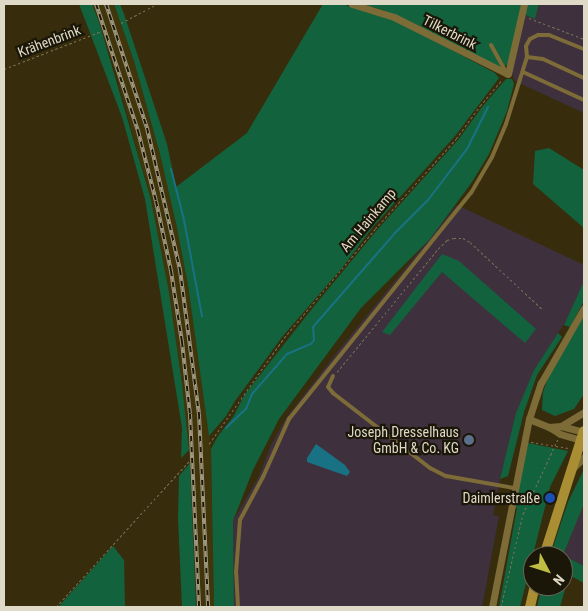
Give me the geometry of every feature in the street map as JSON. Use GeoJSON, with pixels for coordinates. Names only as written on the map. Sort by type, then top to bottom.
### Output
{"type":"FeatureCollection","features":[{"type":"Feature","properties":{"kind":"main road"},"geometry":{"type":"LineString","coordinates":[[547,546],[571,470],[583,440]]}},
{"type":"Feature","properties":{"kind":"street","name":"Tilkerbrink"},"geometry":{"type":"LineString","coordinates":[[352,4],[394,18],[508,74]]}},
{"type":"Feature","properties":{"kind":"street"},"geometry":{"type":"LineString","coordinates":[[508,74],[524,4]]}},
{"type":"Feature","properties":{"kind":"street"},"geometry":{"type":"LineString","coordinates":[[492,607],[524,441],[541,383],[584,308]]}},
{"type":"Feature","properties":{"kind":"street"},"geometry":{"type":"LineString","coordinates":[[549,427],[561,426],[584,412]]}},
{"type":"Feature","properties":{"kind":"street"},"geometry":{"type":"LineString","coordinates":[[530,420],[549,427],[560,434],[583,440]]}},
{"type":"Feature","properties":{"kind":"street"},"geometry":{"type":"LineString","coordinates":[[561,426],[583,440]]}},
{"type":"Feature","properties":{"kind":"lane"},"geometry":{"type":"LineString","coordinates":[[238,607],[236,573],[240,520],[263,477],[289,419],[471,194],[499,141],[523,72],[527,57],[526,46],[530,39],[538,35],[549,35],[584,49]]}},
{"type":"Feature","properties":{"kind":"lane"},"geometry":{"type":"LineString","coordinates":[[491,45],[508,74]]}},
{"type":"Feature","properties":{"kind":"lane"},"geometry":{"type":"LineString","coordinates":[[527,57],[543,60],[584,78]]}},
{"type":"Feature","properties":{"kind":"lane"},"geometry":{"type":"LineString","coordinates":[[523,72],[584,100]]}},
{"type":"Feature","properties":{"kind":"lane"},"geometry":{"type":"LineString","coordinates":[[333,376],[328,386],[333,393],[430,468],[446,476],[514,488]]}},
{"type":"Feature","properties":{"kind":"path"},"geometry":{"type":"LineString","coordinates":[[121,24],[157,4]]}},
{"type":"Feature","properties":{"kind":"path"},"geometry":{"type":"LineString","coordinates":[[522,15],[584,39]]}},
{"type":"Feature","properties":{"kind":"path","name":"Krähenbrink"},"geometry":{"type":"LineString","coordinates":[[4,69],[102,31]]}},
{"type":"Feature","properties":{"kind":"path","name":"Am Hainkamp"},"geometry":{"type":"LineString","coordinates":[[209,444],[284,338],[375,229],[456,139],[480,106],[508,74]]}},
{"type":"Feature","properties":{"kind":"path"},"geometry":{"type":"LineString","coordinates":[[333,376],[447,240],[462,238],[477,248],[542,309]]}},
{"type":"Feature","properties":{"kind":"path"},"geometry":{"type":"LineString","coordinates":[[524,441],[555,446],[583,440]]}},
{"type":"Feature","properties":{"kind":"path"},"geometry":{"type":"LineString","coordinates":[[501,607],[523,514],[555,446]]}},
{"type":"Feature","properties":{"kind":"path"},"geometry":{"type":"LineString","coordinates":[[56,607],[190,460]]}},
{"type":"Feature","properties":{"kind":"shaded area"},"geometry":{"type":"Polygon","coordinates":[[[92,4],[114,4],[134,61],[160,154],[177,228],[188,285],[211,449],[214,607],[196,607],[190,463],[182,384],[169,292],[151,200],[115,71],[92,4]]]}},
{"type":"Feature","properties":{"kind":"shaded area"},"geometry":{"type":"Polygon","coordinates":[[[539,4],[584,4],[584,113],[515,81],[509,64],[520,13],[535,18],[539,4]]]}},
{"type":"Feature","properties":{"kind":"shaded area"},"geometry":{"type":"Polygon","coordinates":[[[457,205],[584,265],[584,281],[566,321],[534,370],[502,470],[493,515],[499,516],[482,607],[234,607],[233,521],[259,476],[271,445],[286,418],[457,205]]]}},
{"type":"Feature","properties":{"kind":"shaded area"},"geometry":{"type":"Polygon","coordinates":[[[584,504],[584,566],[573,560],[573,546],[567,546],[584,504]]]}},
{"type":"Feature","properties":{"kind":"green space"},"geometry":{"type":"Polygon","coordinates":[[[79,4],[92,4],[99,22],[151,200],[169,292],[182,384],[189,450],[181,458],[182,428],[145,199],[122,117],[79,4]]]}},
{"type":"Feature","properties":{"kind":"green space"},"geometry":{"type":"Polygon","coordinates":[[[114,4],[120,4],[124,14],[167,144],[176,187],[247,133],[323,4],[342,4],[395,20],[495,73],[499,78],[455,136],[373,227],[342,268],[282,337],[226,416],[209,436],[188,285],[177,228],[160,154],[134,61],[114,4]]]}},
{"type":"Feature","properties":{"kind":"green space"},"geometry":{"type":"Polygon","coordinates":[[[361,4],[539,4],[535,19],[521,13],[509,64],[499,69],[383,10],[361,4]]]}},
{"type":"Feature","properties":{"kind":"green space"},"geometry":{"type":"Polygon","coordinates":[[[506,79],[512,79],[514,84],[507,111],[489,154],[472,182],[430,239],[361,308],[279,419],[253,470],[233,521],[234,607],[214,607],[211,449],[218,436],[233,417],[245,394],[315,305],[377,230],[458,140],[482,107],[506,79]]]}},
{"type":"Feature","properties":{"kind":"green space"},"geometry":{"type":"Polygon","coordinates":[[[549,148],[584,170],[584,228],[533,184],[535,151],[549,148]]]}},
{"type":"Feature","properties":{"kind":"green space"},"geometry":{"type":"Polygon","coordinates":[[[442,254],[459,261],[536,329],[525,343],[442,272],[390,335],[382,332],[442,254]]]}},
{"type":"Feature","properties":{"kind":"green space"},"geometry":{"type":"Polygon","coordinates":[[[584,281],[584,301],[570,327],[564,325],[584,281]]]}},
{"type":"Feature","properties":{"kind":"green space"},"geometry":{"type":"Polygon","coordinates":[[[584,316],[584,394],[574,409],[555,416],[542,410],[543,392],[549,375],[584,316]]]}},
{"type":"Feature","properties":{"kind":"green space"},"geometry":{"type":"Polygon","coordinates":[[[558,333],[562,337],[537,375],[524,412],[508,476],[500,479],[516,413],[534,370],[558,333]]]}},
{"type":"Feature","properties":{"kind":"green space"},"geometry":{"type":"Polygon","coordinates":[[[528,443],[568,451],[550,487],[535,546],[523,546],[523,595],[520,607],[499,607],[517,508],[514,507],[528,443]]]}},
{"type":"Feature","properties":{"kind":"green space"},"geometry":{"type":"Polygon","coordinates":[[[190,463],[196,607],[182,607],[178,518],[179,476],[190,463]]]}},
{"type":"Feature","properties":{"kind":"green space"},"geometry":{"type":"Polygon","coordinates":[[[584,469],[584,504],[567,546],[553,546],[568,502],[584,469]]]}},
{"type":"Feature","properties":{"kind":"green space"},"geometry":{"type":"Polygon","coordinates":[[[113,546],[124,560],[125,607],[59,606],[113,546]]]}},
{"type":"Feature","properties":{"kind":"green space"},"geometry":{"type":"Polygon","coordinates":[[[573,560],[584,566],[584,583],[573,577],[573,560]]]}},
{"type":"Feature","properties":{"kind":"green space"},"geometry":{"type":"Polygon","coordinates":[[[540,596],[563,596],[560,607],[537,607],[540,596]]]}},
{"type":"Feature","properties":{"kind":"water"},"geometry":{"type":"Polygon","coordinates":[[[316,444],[345,465],[350,472],[347,476],[307,462],[307,458],[316,444]]]}},
{"type":"Feature","properties":{"kind":"waterway"},"geometry":{"type":"LineString","coordinates":[[226,428],[246,409],[252,394],[287,354],[311,344],[314,340],[313,327],[394,234],[428,200],[467,149],[488,107]]}},
{"type":"Feature","properties":{"kind":"waterway"},"geometry":{"type":"LineString","coordinates":[[171,169],[184,220],[202,316]]}},
{"type":"Feature","properties":{"kind":"railway"},"geometry":{"type":"LineString","coordinates":[[96,4],[138,131],[171,271],[182,342],[190,414],[199,607]]}},
{"type":"Feature","properties":{"kind":"railway"},"geometry":{"type":"LineString","coordinates":[[106,4],[147,128],[180,270],[199,414],[208,607]]}},
{"type":"Feature","properties":{"kind":"place","name":"Joseph Dresselhaus GmbH & Co. KG"},"geometry":{"type":"Point","coordinates":[469,440]}},
{"type":"Feature","properties":{"kind":"place","name":"Daimlerstraße"},"geometry":{"type":"Point","coordinates":[550,498]}}]}
